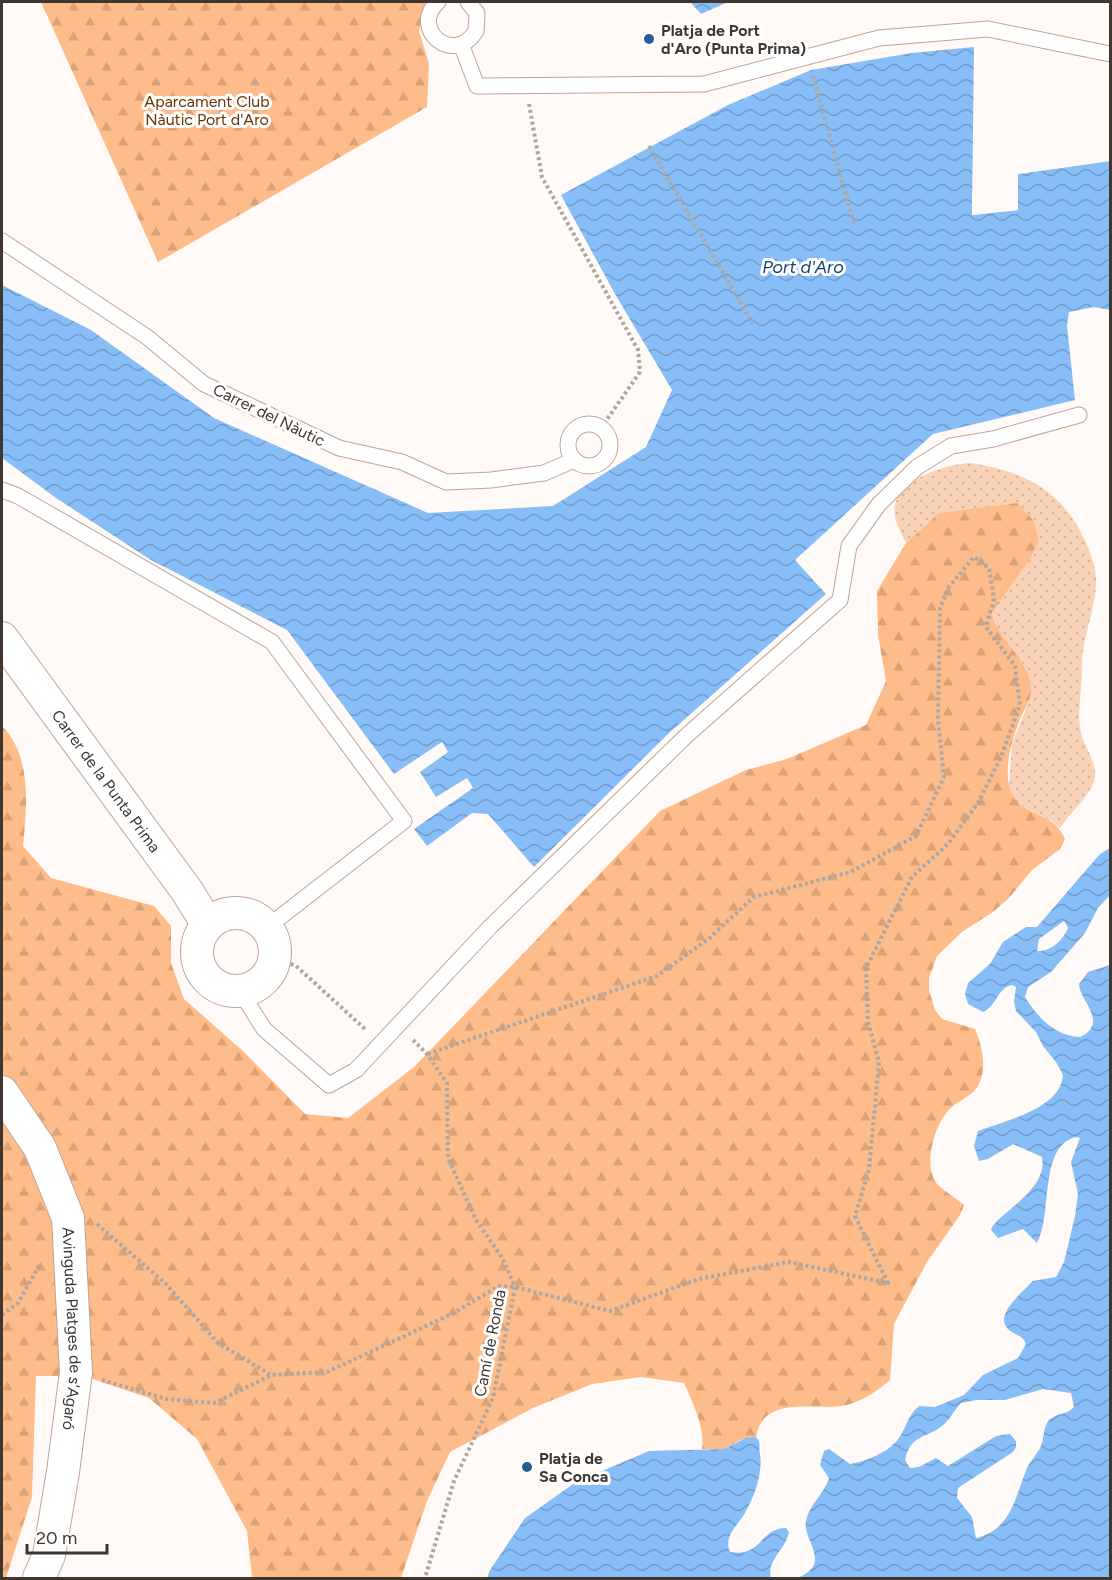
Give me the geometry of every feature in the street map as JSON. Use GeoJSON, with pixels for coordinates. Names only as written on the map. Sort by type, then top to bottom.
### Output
{"type":"FeatureCollection","features":[{"type":"Feature","properties":{"kind":"street","name":"Carrer de la Punta Prima"},"geometry":{"type":"LineString","coordinates":[[2,638],[187,891],[208,925]]}},
{"type":"Feature","properties":{"kind":"street"},"geometry":{"type":"LineString","coordinates":[[234,913],[252,917],[266,928],[273,944],[273,961],[261,981],[240,991],[219,988],[203,974],[198,964],[197,944],[208,925],[223,915],[234,913]]}},
{"type":"Feature","properties":{"kind":"street","name":"Avinguda Platges de s'Agaró"},"geometry":{"type":"LineString","coordinates":[[2,1092],[40,1148],[68,1218],[76,1372],[49,1555],[39,1578]]}},
{"type":"Feature","properties":{"kind":"lane"},"geometry":{"type":"LineString","coordinates":[[438,2],[429,15],[431,32],[444,43],[461,44],[470,39],[477,27],[477,13],[468,2]]}},
{"type":"Feature","properties":{"kind":"lane"},"geometry":{"type":"LineString","coordinates":[[461,44],[477,86],[704,84],[879,39],[988,29],[1110,54]]}},
{"type":"Feature","properties":{"kind":"lane","name":"Carrer del Nàutic"},"geometry":{"type":"LineString","coordinates":[[2,241],[147,337],[204,384],[339,448],[402,462],[446,482],[491,480],[544,473],[574,460],[584,466],[595,466],[604,460],[610,450],[610,439],[601,428]]}},
{"type":"Feature","properties":{"kind":"lane"},"geometry":{"type":"LineString","coordinates":[[240,991],[264,1029],[329,1085],[356,1070],[400,1026],[490,927],[686,736],[840,600],[849,546],[879,504],[917,467],[951,446],[993,439],[1079,415]]}},
{"type":"Feature","properties":{"kind":"lane"},"geometry":{"type":"LineString","coordinates":[[574,460],[568,451],[568,440],[573,430],[583,424],[594,424],[601,428]]}},
{"type":"Feature","properties":{"kind":"lane"},"geometry":{"type":"LineString","coordinates":[[2,490],[18,496],[272,642],[404,821],[266,928]]}},
{"type":"Feature","properties":{"kind":"path"},"geometry":{"type":"LineString","coordinates":[[811,70],[854,224]]}},
{"type":"Feature","properties":{"kind":"path"},"geometry":{"type":"LineString","coordinates":[[531,117],[542,177],[638,350],[640,372],[601,428]]}},
{"type":"Feature","properties":{"kind":"path"},"geometry":{"type":"LineString","coordinates":[[649,146],[753,324]]}},
{"type":"Feature","properties":{"kind":"path"},"geometry":{"type":"LineString","coordinates":[[76,1372],[166,1399],[214,1403],[272,1376],[327,1372],[452,1314],[499,1286],[515,1287],[610,1311],[699,1279],[789,1262],[888,1283],[855,1216],[869,1170],[879,1062],[868,1022],[866,968],[912,877],[948,844],[978,803],[1001,758],[1020,705],[1015,666],[986,627],[994,599],[989,568],[974,557],[948,588],[940,609],[938,720],[944,777],[916,836],[851,872],[754,897],[707,940],[657,976],[427,1054]]}},
{"type":"Feature","properties":{"kind":"path"},"geometry":{"type":"LineString","coordinates":[[273,961],[295,965],[381,1044]]}},
{"type":"Feature","properties":{"kind":"path","name":"Camí de Ronda"},"geometry":{"type":"LineString","coordinates":[[400,1026],[427,1054],[447,1083],[448,1158],[476,1220],[503,1259],[515,1287],[493,1398],[454,1481],[425,1578]]}},
{"type":"Feature","properties":{"kind":"path"},"geometry":{"type":"LineString","coordinates":[[68,1218],[91,1219],[166,1284],[218,1343],[272,1376]]}},
{"type":"Feature","properties":{"kind":"path"},"geometry":{"type":"LineString","coordinates":[[2,1315],[18,1304],[39,1267],[41,1257]]}},
{"type":"Feature","properties":{"kind":"shaded area"},"geometry":{"type":"Polygon","coordinates":[[[971,463],[1025,478],[1053,496],[1076,524],[1095,567],[1095,594],[1084,645],[1079,717],[1081,733],[1094,765],[1095,778],[1086,796],[1060,828],[1052,821],[1022,806],[1013,798],[1009,787],[1012,744],[1029,701],[1026,669],[999,634],[992,612],[1035,550],[1033,520],[975,509],[939,513],[906,543],[895,517],[895,504],[909,484],[934,471],[971,463]]]}},
{"type":"Feature","properties":{"kind":"green space","name":"Aparcament Club Nàutic Port d'Aro"},"geometry":{"type":"Polygon","coordinates":[[[41,2],[426,2],[419,31],[429,64],[427,107],[158,262],[41,2]]]}},
{"type":"Feature","properties":{"kind":"green space"},"geometry":{"type":"Polygon","coordinates":[[[1017,503],[1033,520],[1039,541],[1030,559],[992,612],[1000,632],[1025,668],[1031,688],[1029,701],[1011,746],[1008,781],[1014,798],[1020,805],[1053,823],[1065,839],[1060,849],[1032,870],[1009,898],[993,912],[962,932],[937,956],[929,978],[929,990],[935,1010],[942,1019],[975,1029],[981,1049],[983,1070],[979,1084],[948,1111],[934,1137],[930,1158],[933,1178],[938,1185],[964,1205],[960,1215],[927,1262],[894,1324],[890,1380],[868,1396],[849,1405],[803,1406],[778,1410],[768,1415],[760,1424],[756,1437],[741,1440],[724,1449],[702,1449],[700,1424],[684,1383],[641,1377],[592,1384],[533,1408],[450,1452],[427,1501],[401,1578],[252,1578],[247,1531],[197,1439],[149,1398],[84,1376],[36,1376],[32,1497],[6,1578],[2,1578],[2,726],[12,738],[23,767],[26,815],[23,846],[51,878],[154,906],[171,926],[171,963],[184,999],[244,1052],[305,1114],[348,1118],[414,1067],[660,811],[746,770],[787,759],[866,725],[886,681],[878,635],[877,591],[906,543],[939,513],[1017,503]]]}},
{"type":"Feature","properties":{"kind":"water"},"geometry":{"type":"Polygon","coordinates":[[[690,2],[728,2],[701,14],[690,2]]]}},
{"type":"Feature","properties":{"kind":"water","name":"Port d'Aro"},"geometry":{"type":"Polygon","coordinates":[[[974,47],[972,215],[1018,210],[1017,174],[1110,161],[1110,310],[1094,307],[1069,312],[1067,326],[1075,400],[933,434],[795,560],[826,594],[668,734],[534,867],[488,814],[472,813],[427,846],[414,829],[473,788],[467,778],[436,797],[420,772],[448,752],[442,742],[394,774],[287,630],[151,560],[56,498],[2,458],[2,285],[91,330],[214,418],[428,513],[553,506],[646,447],[672,390],[615,294],[561,195],[728,105],[811,70],[912,53],[974,47]]]}},
{"type":"Feature","properties":{"kind":"water"},"geometry":{"type":"Polygon","coordinates":[[[1110,848],[1110,895],[1098,908],[1085,933],[1051,972],[1028,987],[1025,997],[1035,1012],[1048,1024],[1063,1033],[1080,1037],[1089,1031],[1093,1018],[1079,984],[1088,972],[1110,965],[1110,1578],[797,1578],[808,1572],[815,1559],[806,1529],[806,1521],[829,1478],[820,1465],[824,1451],[829,1449],[850,1464],[877,1455],[895,1443],[912,1413],[919,1406],[935,1407],[964,1395],[983,1375],[1018,1358],[1026,1344],[1004,1323],[1007,1310],[1033,1281],[1056,1277],[1064,1262],[1078,1194],[1071,1162],[1080,1138],[1076,1137],[1064,1143],[1056,1154],[1048,1183],[1042,1231],[1037,1243],[1023,1229],[998,1238],[991,1230],[994,1224],[1030,1191],[1037,1181],[1042,1169],[1042,1157],[1013,1144],[988,1159],[979,1161],[974,1146],[978,1131],[1030,1112],[1053,1097],[1060,1087],[1063,1075],[1036,1032],[1016,1011],[1014,1001],[1016,987],[1012,985],[1003,990],[991,1006],[983,1012],[968,1004],[965,994],[968,983],[990,964],[1003,942],[1026,927],[1037,927],[1100,854],[1110,848]],[[1064,921],[1039,939],[1037,951],[1047,950],[1060,941],[1068,928],[1064,921]],[[1043,1389],[1005,1400],[976,1400],[961,1403],[945,1424],[915,1441],[908,1452],[905,1460],[910,1468],[919,1467],[936,1458],[948,1466],[996,1436],[1010,1434],[1016,1441],[1013,1452],[958,1488],[957,1498],[972,1517],[976,1538],[998,1527],[1011,1510],[1028,1466],[1041,1446],[1047,1423],[1053,1417],[1074,1407],[1071,1393],[1043,1389]]]}},
{"type":"Feature","properties":{"kind":"water"},"geometry":{"type":"Polygon","coordinates":[[[756,1437],[761,1461],[758,1483],[746,1511],[730,1535],[728,1546],[730,1552],[748,1551],[777,1529],[786,1528],[789,1532],[771,1566],[771,1578],[487,1578],[525,1518],[576,1482],[649,1451],[724,1449],[746,1438],[756,1437]]]}},
{"type":"Feature","properties":{"kind":"pier"},"geometry":{"type":"Polygon","coordinates":[[[1110,158],[1110,161],[1018,174],[1018,210],[972,215],[972,192],[975,191],[975,212],[1015,208],[1016,172],[1110,158]]]}},
{"type":"Feature","properties":{"kind":"place","name":"Platja de Port d'Aro (Punta Prima)"},"geometry":{"type":"Point","coordinates":[649,39]}},
{"type":"Feature","properties":{"kind":"place","name":"Platja de Sa Conca"},"geometry":{"type":"Point","coordinates":[527,1467]}}]}
